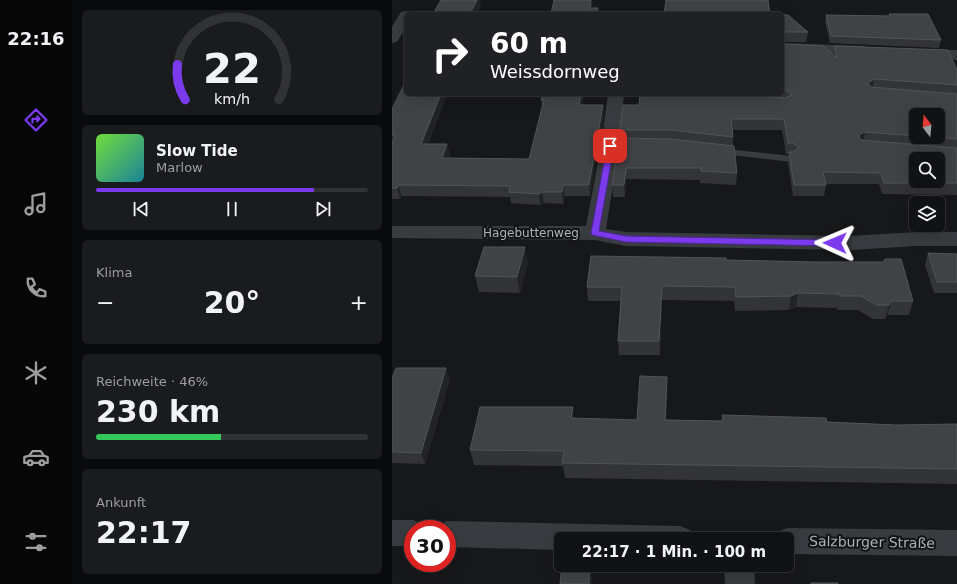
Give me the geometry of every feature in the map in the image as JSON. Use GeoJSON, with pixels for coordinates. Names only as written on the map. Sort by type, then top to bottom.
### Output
{"type":"FeatureCollection","features":[{"type":"Feature","properties":{"kind":"street"},"geometry":{"type":"LineString","coordinates":[[392,39],[404,18]]}},
{"type":"Feature","properties":{"kind":"street"},"geometry":{"type":"LineString","coordinates":[[784,48],[875,52]]}},
{"type":"Feature","properties":{"kind":"street"},"geometry":{"type":"LineString","coordinates":[[904,54],[957,55]]}},
{"type":"Feature","properties":{"kind":"street"},"geometry":{"type":"LineString","coordinates":[[595,233],[617,145],[616,96]]}},
{"type":"Feature","properties":{"kind":"street","name":"Hagebuttenweg"},"geometry":{"type":"LineString","coordinates":[[392,232],[595,233],[626,239],[850,243],[917,239],[957,239]]}},
{"type":"Feature","properties":{"kind":"street"},"geometry":{"type":"LineString","coordinates":[[392,533],[404,533]]}},
{"type":"Feature","properties":{"kind":"street"},"geometry":{"type":"LineString","coordinates":[[456,534],[554,536]]}},
{"type":"Feature","properties":{"kind":"street","name":"Salzburger Straße"},"geometry":{"type":"LineString","coordinates":[[794,541],[957,543]]}},
{"type":"Feature","properties":{"kind":"street"},"geometry":{"type":"LineString","coordinates":[[739,572],[740,584]]}},
{"type":"Feature","properties":{"kind":"lane"},"geometry":{"type":"LineString","coordinates":[[708,150],[791,159]]}},
{"type":"Feature","properties":{"kind":"building"},"geometry":{"type":"Polygon","coordinates":[[[441,0],[477,0],[471,12],[434,12],[441,0]]]}},
{"type":"Feature","properties":{"kind":"building"},"geometry":{"type":"Polygon","coordinates":[[[554,0],[591,0],[590,8],[598,8],[597,12],[551,12],[554,0]]]}},
{"type":"Feature","properties":{"kind":"building"},"geometry":{"type":"Polygon","coordinates":[[[666,0],[768,0],[770,12],[664,12],[666,0]]]}},
{"type":"Feature","properties":{"kind":"building"},"geometry":{"type":"Polygon","coordinates":[[[889,14],[928,14],[941,40],[831,36],[826,15],[890,16],[889,14]]]}},
{"type":"Feature","properties":{"kind":"building"},"geometry":{"type":"Polygon","coordinates":[[[784,15],[788,15],[808,32],[784,32],[784,15]]]}},
{"type":"Feature","properties":{"kind":"building"},"geometry":{"type":"Polygon","coordinates":[[[784,44],[823,46],[837,58],[834,46],[948,50],[957,70],[957,85],[874,79],[868,83],[871,87],[957,94],[957,139],[945,138],[945,108],[909,108],[909,135],[865,132],[860,134],[859,137],[861,140],[957,148],[957,183],[945,183],[945,152],[909,152],[909,183],[884,183],[881,173],[823,172],[826,185],[794,185],[789,152],[793,152],[799,147],[793,143],[788,143],[784,119],[731,119],[733,137],[671,130],[620,130],[623,105],[639,105],[640,96],[766,96],[785,98],[792,95],[784,90],[784,44]]]}},
{"type":"Feature","properties":{"kind":"building"},"geometry":{"type":"Polygon","coordinates":[[[404,85],[404,96],[440,96],[421,144],[447,144],[442,158],[529,159],[544,100],[541,100],[542,96],[581,96],[579,105],[603,105],[589,185],[563,185],[562,192],[542,192],[539,194],[509,192],[510,186],[398,185],[397,188],[392,188],[392,143],[396,135],[392,135],[392,109],[404,85]]]}},
{"type":"Feature","properties":{"kind":"building"},"geometry":{"type":"Polygon","coordinates":[[[619,138],[671,139],[734,146],[737,173],[701,171],[701,168],[626,168],[624,185],[612,185],[619,138]]]}},
{"type":"Feature","properties":{"kind":"building"},"geometry":{"type":"Polygon","coordinates":[[[484,247],[525,247],[517,277],[475,276],[484,247]]]}},
{"type":"Feature","properties":{"kind":"building"},"geometry":{"type":"Polygon","coordinates":[[[928,253],[957,254],[957,282],[937,282],[928,253]]]}},
{"type":"Feature","properties":{"kind":"building"},"geometry":{"type":"Polygon","coordinates":[[[591,256],[726,258],[726,260],[817,262],[883,262],[885,259],[901,259],[913,301],[891,301],[889,305],[877,305],[861,296],[798,293],[791,296],[736,297],[735,287],[662,286],[659,341],[618,341],[622,287],[587,287],[591,256]]]}},
{"type":"Feature","properties":{"kind":"building"},"geometry":{"type":"Polygon","coordinates":[[[396,368],[446,368],[421,453],[392,452],[392,378],[396,368]]]}},
{"type":"Feature","properties":{"kind":"building"},"geometry":{"type":"Polygon","coordinates":[[[640,376],[667,377],[665,420],[723,421],[722,415],[826,418],[827,422],[896,425],[957,424],[957,469],[562,463],[564,451],[470,450],[480,407],[573,407],[571,418],[637,420],[640,376]]]}},
{"type":"Feature","properties":{"kind":"building"},"geometry":{"type":"Polygon","coordinates":[[[561,572],[590,572],[589,584],[560,584],[561,572]]]}},
{"type":"Feature","properties":{"kind":"building"},"geometry":{"type":"Polygon","coordinates":[[[838,583],[838,584],[811,584],[838,583]]]}},
{"type":"Feature","properties":{"kind":"route"},"geometry":{"type":"LineString","coordinates":[[610,146],[595,233],[626,239],[835,243]]}}]}
